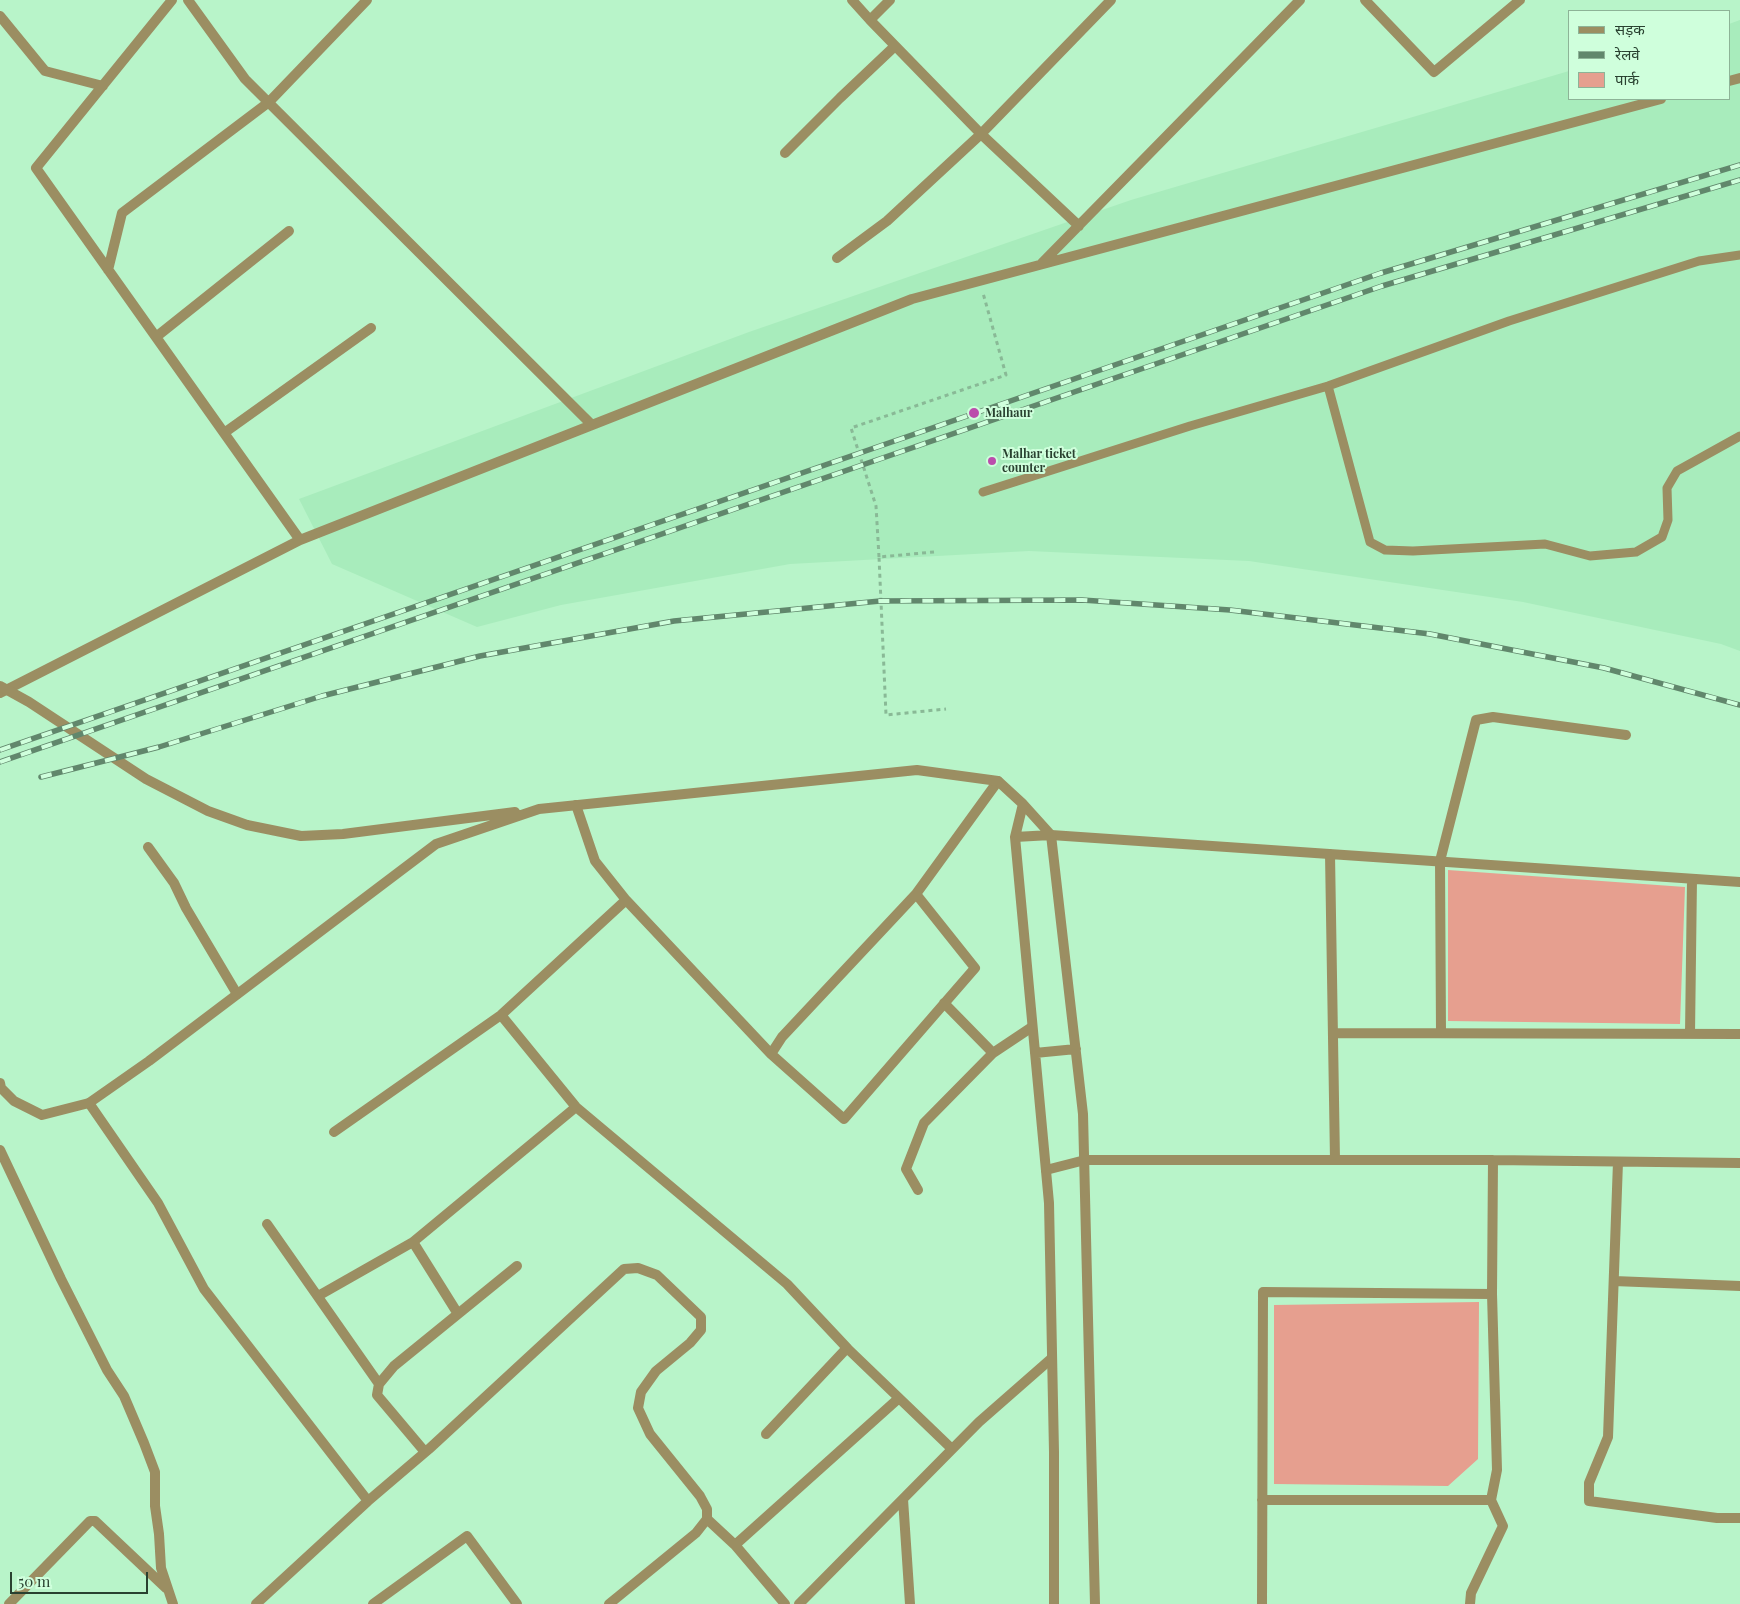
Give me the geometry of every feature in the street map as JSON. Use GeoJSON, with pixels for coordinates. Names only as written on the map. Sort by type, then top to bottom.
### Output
{"type":"FeatureCollection","features":[{"type":"Feature","properties":{"kind":"street"},"geometry":{"type":"LineString","coordinates":[[172,0],[36,168],[300,540]]}},
{"type":"Feature","properties":{"kind":"street"},"geometry":{"type":"LineString","coordinates":[[188,0],[245,79],[592,425]]}},
{"type":"Feature","properties":{"kind":"street"},"geometry":{"type":"LineString","coordinates":[[108,270],[122,213],[269,102],[367,0]]}},
{"type":"Feature","properties":{"kind":"street"},"geometry":{"type":"LineString","coordinates":[[852,0],[981,134],[1079,226]]}},
{"type":"Feature","properties":{"kind":"street"},"geometry":{"type":"LineString","coordinates":[[870,20],[890,0]]}},
{"type":"Feature","properties":{"kind":"street"},"geometry":{"type":"LineString","coordinates":[[837,258],[887,221],[981,134],[1111,0]]}},
{"type":"Feature","properties":{"kind":"street"},"geometry":{"type":"LineString","coordinates":[[1042,264],[1300,0]]}},
{"type":"Feature","properties":{"kind":"street"},"geometry":{"type":"LineString","coordinates":[[1365,0],[1434,72],[1520,0]]}},
{"type":"Feature","properties":{"kind":"street"},"geometry":{"type":"LineString","coordinates":[[0,16],[45,71],[103,86]]}},
{"type":"Feature","properties":{"kind":"street"},"geometry":{"type":"LineString","coordinates":[[786,153],[895,46]]}},
{"type":"Feature","properties":{"kind":"street"},"geometry":{"type":"LineString","coordinates":[[0,693],[300,540],[912,299],[1657,100]]}},
{"type":"Feature","properties":{"kind":"street"},"geometry":{"type":"LineString","coordinates":[[156,337],[289,231]]}},
{"type":"Feature","properties":{"kind":"street"},"geometry":{"type":"LineString","coordinates":[[224,433],[372,328]]}},
{"type":"Feature","properties":{"kind":"street"},"geometry":{"type":"LineString","coordinates":[[0,686],[29,702],[146,779],[208,811],[247,825],[301,836],[343,834],[539,809],[917,770],[998,781],[1023,804],[1051,835],[1084,1114],[1095,1604]]}},
{"type":"Feature","properties":{"kind":"street"},"geometry":{"type":"LineString","coordinates":[[1441,1033],[1440,862],[1476,720],[1493,717],[1626,735]]}},
{"type":"Feature","properties":{"kind":"street"},"geometry":{"type":"LineString","coordinates":[[771,1054],[782,1037],[916,894],[998,781]]}},
{"type":"Feature","properties":{"kind":"street"},"geometry":{"type":"LineString","coordinates":[[1023,804],[1015,838],[1048,1203],[1052,1358],[1054,1604]]}},
{"type":"Feature","properties":{"kind":"street"},"geometry":{"type":"LineString","coordinates":[[576,805],[595,861],[626,900],[771,1054],[844,1119],[975,968],[916,894]]}},
{"type":"Feature","properties":{"kind":"street"},"geometry":{"type":"LineString","coordinates":[[0,1088],[14,1101],[42,1115],[89,1103],[149,1061],[436,844],[539,809]]}},
{"type":"Feature","properties":{"kind":"street"},"geometry":{"type":"LineString","coordinates":[[1015,838],[1051,835],[1740,882]]}},
{"type":"Feature","properties":{"kind":"street"},"geometry":{"type":"LineString","coordinates":[[148,846],[174,883],[186,908],[237,994]]}},
{"type":"Feature","properties":{"kind":"street"},"geometry":{"type":"LineString","coordinates":[[1330,854],[1335,1160]]}},
{"type":"Feature","properties":{"kind":"street"},"geometry":{"type":"LineString","coordinates":[[1690,1034],[1692,879]]}},
{"type":"Feature","properties":{"kind":"street"},"geometry":{"type":"LineString","coordinates":[[334,1132],[501,1015],[626,900]]}},
{"type":"Feature","properties":{"kind":"street"},"geometry":{"type":"LineString","coordinates":[[944,1003],[993,1053]]}},
{"type":"Feature","properties":{"kind":"street"},"geometry":{"type":"LineString","coordinates":[[501,1015],[576,1108],[787,1284],[846,1348],[952,1449]]}},
{"type":"Feature","properties":{"kind":"street"},"geometry":{"type":"LineString","coordinates":[[918,1190],[906,1168],[924,1123],[993,1053],[1032,1027]]}},
{"type":"Feature","properties":{"kind":"street"},"geometry":{"type":"LineString","coordinates":[[1333,1033],[1740,1034]]}},
{"type":"Feature","properties":{"kind":"street"},"geometry":{"type":"LineString","coordinates":[[1035,1053],[1076,1049]]}},
{"type":"Feature","properties":{"kind":"street"},"geometry":{"type":"LineString","coordinates":[[89,1103],[158,1202],[204,1289],[368,1501]]}},
{"type":"Feature","properties":{"kind":"street"},"geometry":{"type":"LineString","coordinates":[[318,1296],[412,1242],[576,1108]]}},
{"type":"Feature","properties":{"kind":"street"},"geometry":{"type":"LineString","coordinates":[[0,1150],[61,1279],[107,1370],[124,1396],[144,1443],[155,1472],[155,1506],[161,1568],[173,1604]]}},
{"type":"Feature","properties":{"kind":"street"},"geometry":{"type":"LineString","coordinates":[[1046,1170],[1085,1160],[1493,1160],[1740,1164]]}},
{"type":"Feature","properties":{"kind":"street"},"geometry":{"type":"LineString","coordinates":[[1470,1604],[1471,1593],[1503,1526],[1491,1500],[1497,1470],[1492,1294],[1493,1160]]}},
{"type":"Feature","properties":{"kind":"street"},"geometry":{"type":"LineString","coordinates":[[1618,1162],[1608,1437],[1589,1483],[1589,1501],[1717,1518],[1740,1518]]}},
{"type":"Feature","properties":{"kind":"street"},"geometry":{"type":"LineString","coordinates":[[268,1224],[379,1384]]}},
{"type":"Feature","properties":{"kind":"street"},"geometry":{"type":"LineString","coordinates":[[412,1242],[458,1314]]}},
{"type":"Feature","properties":{"kind":"street"},"geometry":{"type":"LineString","coordinates":[[425,1452],[377,1395],[379,1384],[394,1366],[517,1266]]}},
{"type":"Feature","properties":{"kind":"street"},"geometry":{"type":"LineString","coordinates":[[256,1604],[624,1269],[638,1268],[657,1275],[701,1316],[701,1330],[690,1343],[656,1371],[640,1392],[638,1408],[650,1434],[700,1496],[708,1509],[707,1519],[696,1534],[609,1604]]}},
{"type":"Feature","properties":{"kind":"street"},"geometry":{"type":"LineString","coordinates":[[1614,1281],[1740,1286]]}},
{"type":"Feature","properties":{"kind":"street"},"geometry":{"type":"LineString","coordinates":[[1262,1604],[1263,1292],[1492,1294]]}},
{"type":"Feature","properties":{"kind":"street"},"geometry":{"type":"LineString","coordinates":[[766,1434],[846,1348]]}},
{"type":"Feature","properties":{"kind":"street"},"geometry":{"type":"LineString","coordinates":[[799,1604],[979,1422],[1052,1358]]}},
{"type":"Feature","properties":{"kind":"street"},"geometry":{"type":"LineString","coordinates":[[735,1545],[899,1398]]}},
{"type":"Feature","properties":{"kind":"street"},"geometry":{"type":"LineString","coordinates":[[903,1499],[910,1604]]}},
{"type":"Feature","properties":{"kind":"street"},"geometry":{"type":"LineString","coordinates":[[1262,1500],[1491,1500]]}},
{"type":"Feature","properties":{"kind":"street"},"geometry":{"type":"LineString","coordinates":[[707,1519],[735,1545],[785,1604]]}},
{"type":"Feature","properties":{"kind":"street"},"geometry":{"type":"LineString","coordinates":[[9,1604],[90,1520],[95,1521],[168,1590]]}},
{"type":"Feature","properties":{"kind":"street"},"geometry":{"type":"LineString","coordinates":[[373,1604],[467,1536],[517,1604]]}},
{"type":"Feature","properties":{"kind":"lane"},"geometry":{"type":"LineString","coordinates":[[983,492],[1190,426],[1328,386],[1528,315],[1698,262],[1740,255]]}},
{"type":"Feature","properties":{"kind":"lane"},"geometry":{"type":"LineString","coordinates":[[1328,386],[1370,542],[1385,550],[1413,551],[1545,544],[1590,556],[1636,552],[1662,537],[1668,520],[1667,488],[1677,471],[1740,436]]}},
{"type":"Feature","properties":{"kind":"path"},"geometry":{"type":"LineString","coordinates":[[946,709],[886,715],[876,506],[851,428],[1006,375],[980,280]]}},
{"type":"Feature","properties":{"kind":"path"},"geometry":{"type":"LineString","coordinates":[[879,557],[934,552]]}},
{"type":"Feature","properties":{"kind":"shaded area"},"geometry":{"type":"Polygon","coordinates":[[[1740,20],[1740,651],[1721,644],[1523,602],[1249,561],[1029,551],[790,564],[561,605],[477,627],[332,564],[299,499],[749,332],[1131,200],[1568,71],[1568,100],[1730,100],[1730,24],[1740,20]]]}},
{"type":"Feature","properties":{"kind":"green space"},"geometry":{"type":"Polygon","coordinates":[[[1448,870],[1685,887],[1680,1024],[1448,1021],[1448,870]]]}},
{"type":"Feature","properties":{"kind":"green space"},"geometry":{"type":"Polygon","coordinates":[[[1479,1302],[1478,1459],[1448,1486],[1274,1484],[1274,1305],[1479,1302]]]}},
{"type":"Feature","properties":{"kind":"railway"},"geometry":{"type":"LineString","coordinates":[[0,750],[1381,273],[1740,165]]}},
{"type":"Feature","properties":{"kind":"railway"},"geometry":{"type":"LineString","coordinates":[[0,762],[1382,286],[1740,180]]}},
{"type":"Feature","properties":{"kind":"railway"},"geometry":{"type":"LineString","coordinates":[[41,777],[159,747],[322,696],[480,656],[674,621],[880,601],[1082,600],[1230,610],[1430,634],[1604,668],[1740,705]]}},
{"type":"Feature","properties":{"kind":"place","name":"Malhaur"},"geometry":{"type":"Point","coordinates":[974,413]}},
{"type":"Feature","properties":{"kind":"place","name":"Malhar ticket counter"},"geometry":{"type":"Point","coordinates":[992,461]}}]}
